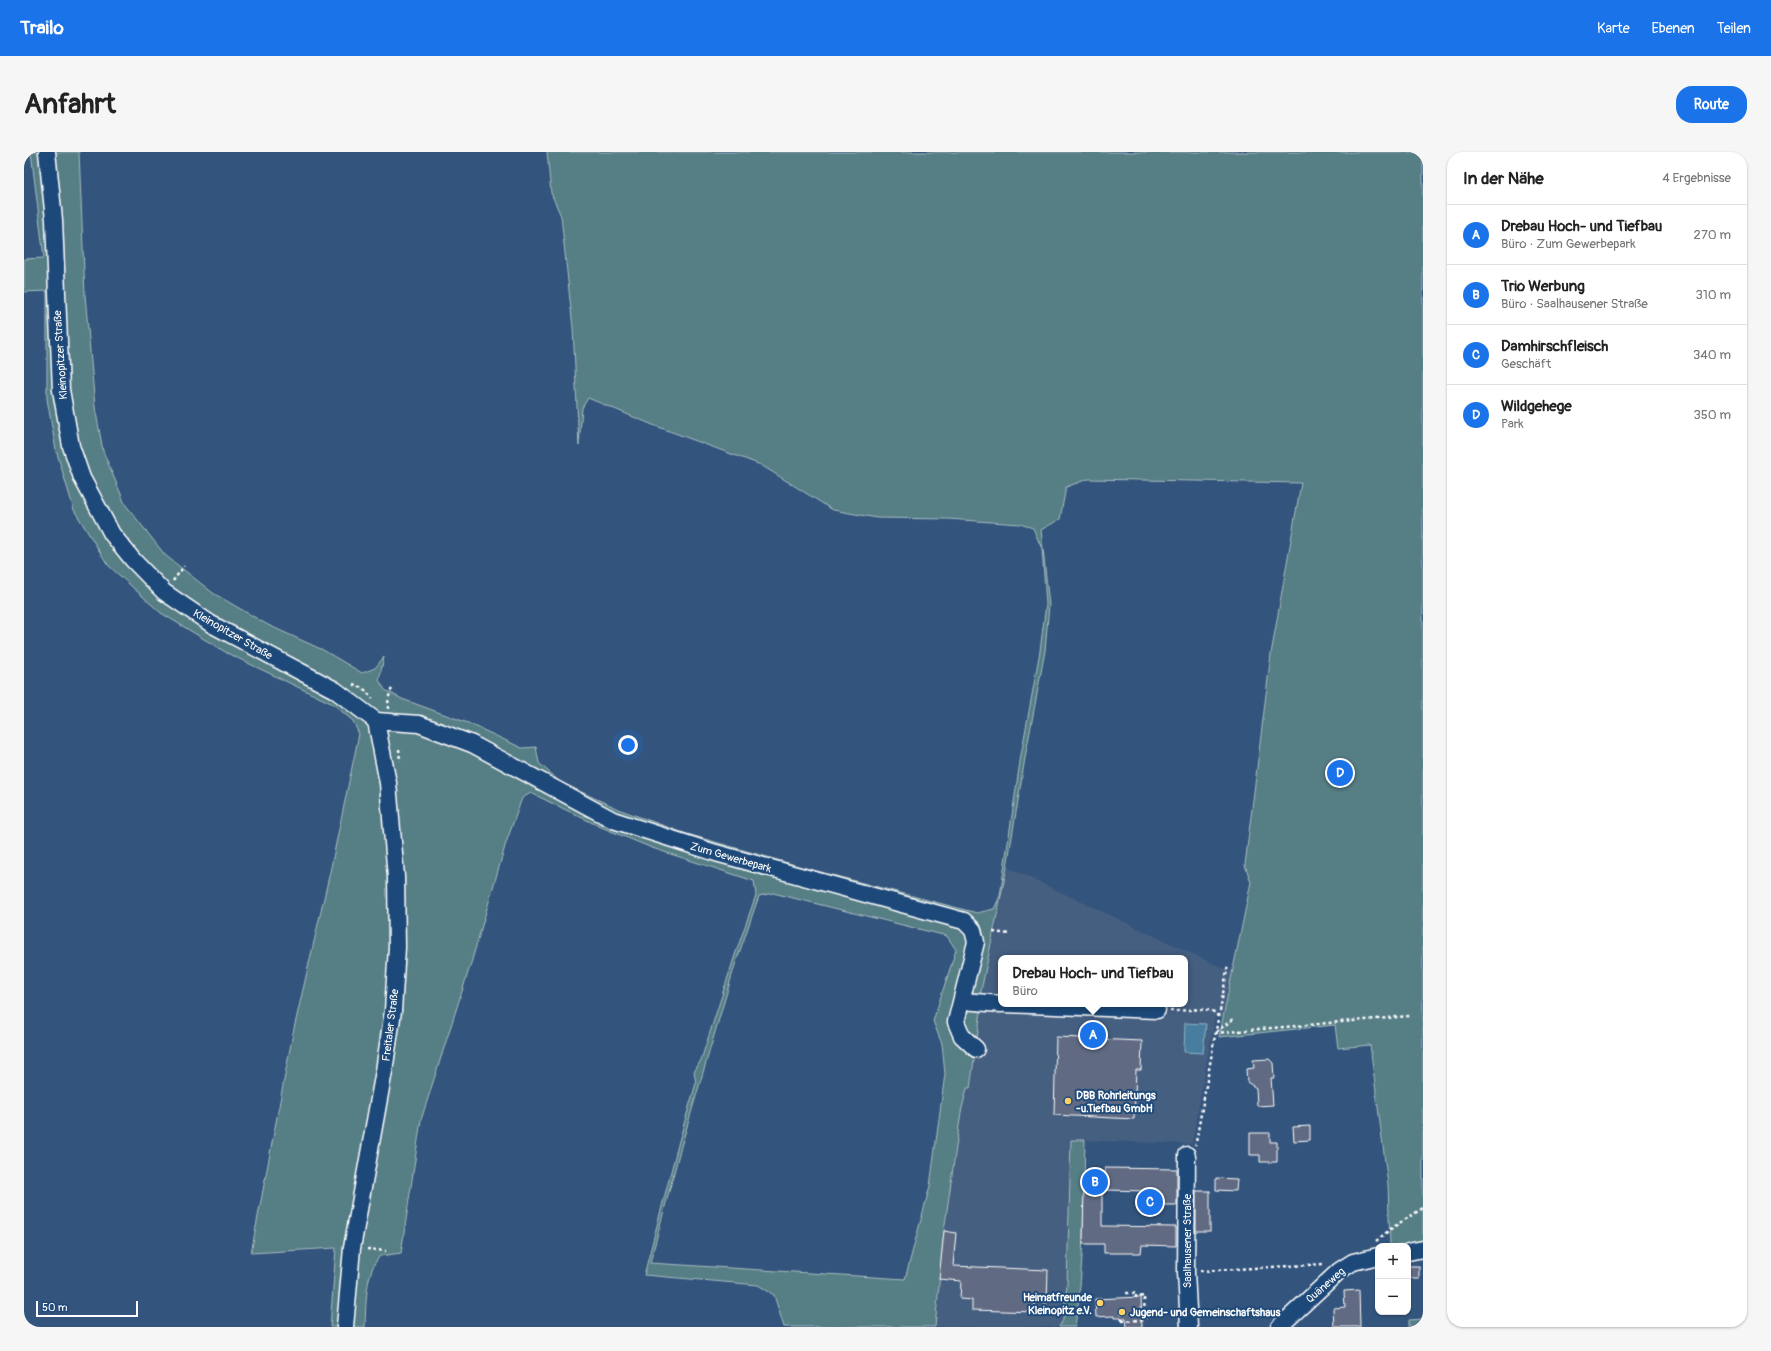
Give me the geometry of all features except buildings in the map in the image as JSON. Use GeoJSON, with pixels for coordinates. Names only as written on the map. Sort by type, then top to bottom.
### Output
{"type":"FeatureCollection","features":[{"type":"Feature","properties":{"kind":"street","name":"Kleinopitzer Straße"},"geometry":{"type":"LineString","coordinates":[[47,152],[54,220],[61,390],[71,446],[82,478],[112,534],[133,560],[164,592],[211,624],[335,690],[376,721]]}},
{"type":"Feature","properties":{"kind":"street","name":"Zum Gewerbepark"},"geometry":{"type":"LineString","coordinates":[[376,721],[419,724],[472,744],[613,820],[716,853],[964,921],[973,930],[976,942],[956,1022],[962,1036],[976,1049]]}},
{"type":"Feature","properties":{"kind":"street","name":"Freitaler Straße"},"geometry":{"type":"LineString","coordinates":[[345,1327],[352,1248],[384,1071],[393,1011],[397,947],[396,877],[388,783],[376,721]]}},
{"type":"Feature","properties":{"kind":"street"},"geometry":{"type":"LineString","coordinates":[[962,1001],[998,1004]]}},
{"type":"Feature","properties":{"kind":"street"},"geometry":{"type":"LineString","coordinates":[[1080,1007],[1157,1010]]}},
{"type":"Feature","properties":{"kind":"street","name":"Saalhausener Straße"},"geometry":{"type":"LineString","coordinates":[[1187,1155],[1186,1272],[1189,1327]]}},
{"type":"Feature","properties":{"kind":"street"},"geometry":{"type":"LineString","coordinates":[[1411,1251],[1423,1249]]}},
{"type":"Feature","properties":{"kind":"street","name":"Quäneweg"},"geometry":{"type":"LineString","coordinates":[[1279,1327],[1339,1271],[1375,1250]]}},
{"type":"Feature","properties":{"kind":"path"},"geometry":{"type":"LineString","coordinates":[[167,578],[177,586]]}},
{"type":"Feature","properties":{"kind":"path"},"geometry":{"type":"LineString","coordinates":[[350,682],[364,689],[375,701]]}},
{"type":"Feature","properties":{"kind":"path"},"geometry":{"type":"LineString","coordinates":[[388,699],[392,688]]}},
{"type":"Feature","properties":{"kind":"path"},"geometry":{"type":"LineString","coordinates":[[993,932],[1010,934]]}},
{"type":"Feature","properties":{"kind":"path"},"geometry":{"type":"LineString","coordinates":[[1187,1155],[1196,1142],[1228,964]]}},
{"type":"Feature","properties":{"kind":"path"},"geometry":{"type":"LineString","coordinates":[[1157,1010],[1182,1012],[1208,1009],[1217,1014],[1218,1019]]}},
{"type":"Feature","properties":{"kind":"path"},"geometry":{"type":"LineString","coordinates":[[1215,1033],[1410,1016]]}},
{"type":"Feature","properties":{"kind":"path"},"geometry":{"type":"LineString","coordinates":[[1215,1033],[1233,1019]]}},
{"type":"Feature","properties":{"kind":"path"},"geometry":{"type":"LineString","coordinates":[[1381,1243],[1392,1228],[1423,1208]]}},
{"type":"Feature","properties":{"kind":"path"},"geometry":{"type":"LineString","coordinates":[[376,1250],[386,1251]]}},
{"type":"Feature","properties":{"kind":"path"},"geometry":{"type":"LineString","coordinates":[[1186,1272],[1330,1263]]}},
{"type":"Feature","properties":{"kind":"path"},"geometry":{"type":"LineString","coordinates":[[1122,1312],[1122,1322],[1145,1320],[1144,1296],[1136,1297],[1136,1293],[1126,1293]]}},
{"type":"Feature","properties":{"kind":"shaded area"},"geometry":{"type":"Polygon","coordinates":[[[1007,867],[1223,968],[1232,970],[1224,1018],[1215,1017],[1192,1144],[1071,1140],[1067,1285],[1063,1320],[1059,1327],[935,1327],[944,1231],[961,1112],[967,1088],[970,1088],[977,1041],[980,996],[1007,867]]]}},
{"type":"Feature","properties":{"kind":"shaded area"},"geometry":{"type":"Polygon","coordinates":[[[1185,1023],[1206,1024],[1203,1053],[1184,1052],[1185,1023]]]}},
{"type":"Feature","properties":{"kind":"green space"},"geometry":{"type":"Polygon","coordinates":[[[31,152],[79,152],[85,295],[95,407],[103,451],[125,504],[165,555],[213,593],[268,625],[323,650],[362,673],[375,668],[384,657],[379,680],[385,690],[402,699],[468,723],[522,748],[536,747],[539,763],[560,782],[618,809],[684,833],[802,867],[977,913],[994,909],[1000,896],[1021,755],[1040,651],[1046,604],[1042,549],[1033,528],[1020,524],[948,519],[877,518],[833,510],[761,465],[653,425],[588,398],[582,408],[579,446],[573,328],[561,216],[551,193],[547,152],[1423,152],[1423,1243],[1390,1243],[1388,1185],[1370,1045],[1338,1048],[1335,1025],[1219,1037],[1251,882],[1245,865],[1271,654],[1301,483],[1088,479],[1066,487],[1060,519],[1041,530],[1049,605],[1045,651],[1007,867],[980,996],[981,1011],[970,1088],[967,1088],[961,1112],[944,1231],[935,1327],[784,1327],[774,1295],[758,1285],[644,1275],[679,1141],[696,1083],[694,1072],[701,1060],[756,895],[754,881],[652,848],[601,827],[531,793],[522,798],[506,843],[472,960],[421,1120],[401,1253],[380,1256],[371,1271],[367,1290],[365,1327],[330,1327],[336,1248],[251,1253],[293,1033],[330,872],[359,734],[353,721],[333,704],[227,653],[161,613],[108,565],[74,510],[56,450],[47,399],[47,291],[24,292],[24,259],[44,258],[31,152]],[[773,893],[759,896],[735,965],[680,1150],[650,1263],[905,1279],[930,1186],[945,1074],[942,1044],[933,1021],[956,950],[947,936],[773,893]]]}},
{"type":"Feature","properties":{"kind":"green space"},"geometry":{"type":"Polygon","coordinates":[[[1071,1140],[1085,1140],[1082,1257],[1075,1327],[1059,1327],[1063,1320],[1067,1285],[1071,1140]]]}},
{"type":"Feature","properties":{"kind":"green space"},"geometry":{"type":"Polygon","coordinates":[[[1423,1319],[1423,1327],[1409,1327],[1409,1320],[1423,1319]]]}},
{"type":"Feature","properties":{"kind":"place","name":"Wildgehege"},"geometry":{"type":"Point","coordinates":[1340,773]}},
{"type":"Feature","properties":{"kind":"place","name":"Drebau Hoch- und Tiefbau"},"geometry":{"type":"Point","coordinates":[1093,1035]}},
{"type":"Feature","properties":{"kind":"place","name":"DBB Rohrleitungs -u.Tiefbau GmbH"},"geometry":{"type":"Point","coordinates":[1068,1101]}},
{"type":"Feature","properties":{"kind":"place","name":"Trio Werbung"},"geometry":{"type":"Point","coordinates":[1095,1182]}},
{"type":"Feature","properties":{"kind":"place","name":"Damhirschfleisch"},"geometry":{"type":"Point","coordinates":[1150,1202]}},
{"type":"Feature","properties":{"kind":"place","name":"Heimatfreunde Kleinopitz e.V."},"geometry":{"type":"Point","coordinates":[1100,1303]}},
{"type":"Feature","properties":{"kind":"place","name":"Jugend- und Gemeinschaftshaus"},"geometry":{"type":"Point","coordinates":[1122,1312]}}]}
